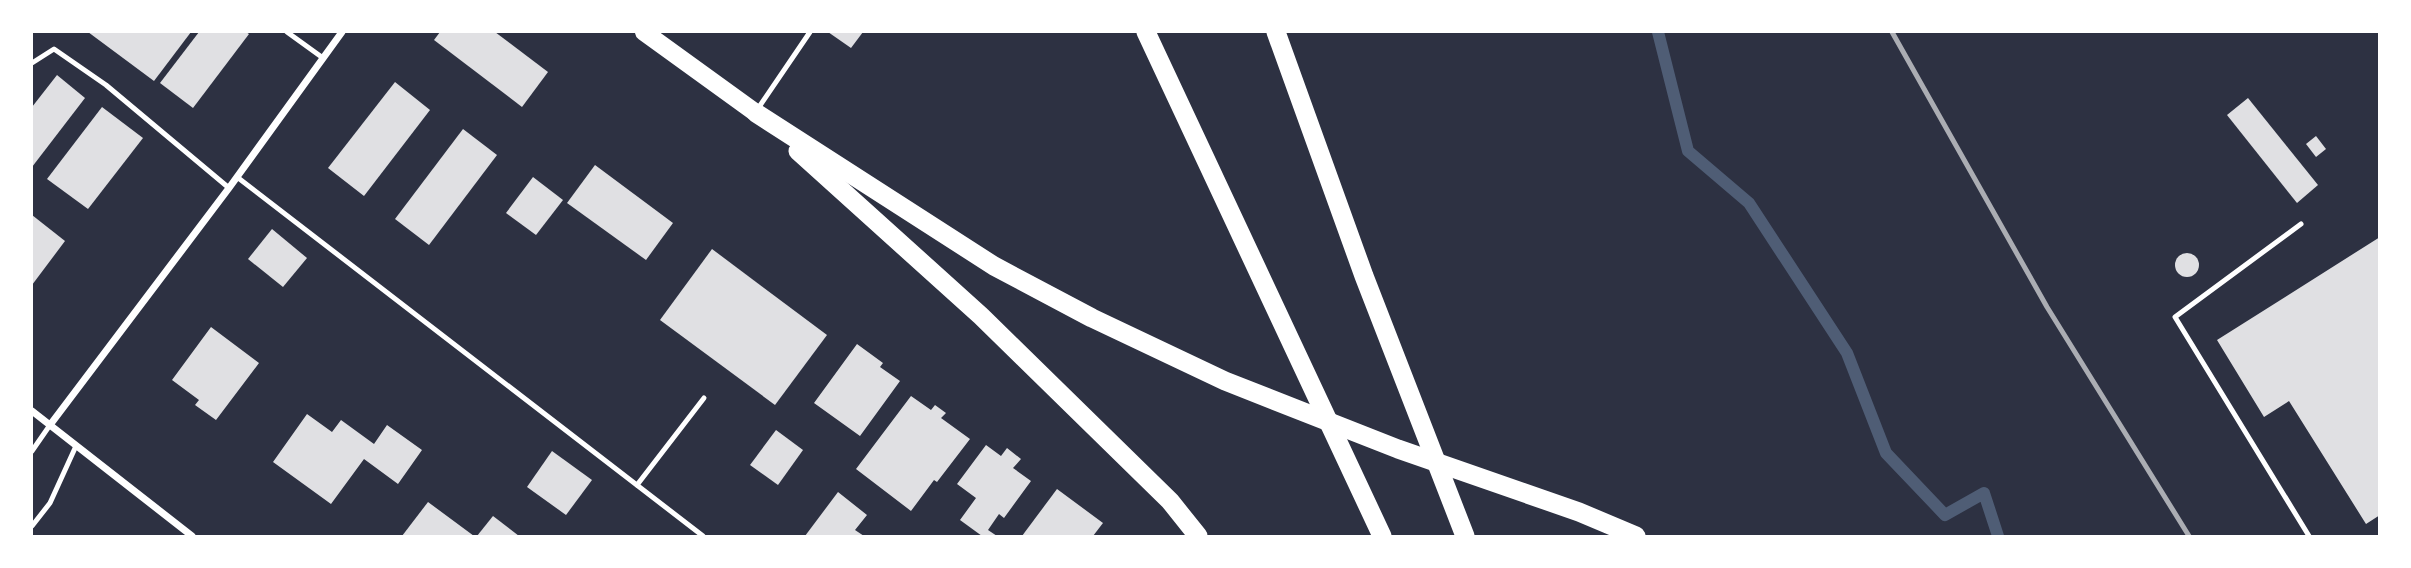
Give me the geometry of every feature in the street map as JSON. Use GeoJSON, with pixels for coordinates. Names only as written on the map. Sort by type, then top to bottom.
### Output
{"type":"FeatureCollection","features":[{"type":"Feature","properties":{"kind":"highway"},"geometry":{"type":"LineString","coordinates":[[1146,32],[1382,537]]}},
{"type":"Feature","properties":{"kind":"highway"},"geometry":{"type":"LineString","coordinates":[[1276,32],[1364,276],[1465,537]]}},
{"type":"Feature","properties":{"kind":"highway"},"geometry":{"type":"LineString","coordinates":[[755,113],[981,316],[1170,501],[1198,537]]}},
{"type":"Feature","properties":{"kind":"highway"},"geometry":{"type":"LineString","coordinates":[[755,113],[994,266],[1116,329],[1225,381],[1398,449],[1579,512],[1636,537]]}},
{"type":"Feature","properties":{"kind":"main road"},"geometry":{"type":"LineString","coordinates":[[644,32],[755,113]]}},
{"type":"Feature","properties":{"kind":"street"},"geometry":{"type":"LineString","coordinates":[[50,425],[229,188],[342,32]]}},
{"type":"Feature","properties":{"kind":"street"},"geometry":{"type":"LineString","coordinates":[[32,411],[192,537]]}},
{"type":"Feature","properties":{"kind":"lane"},"geometry":{"type":"LineString","coordinates":[[287,32],[323,58]]}},
{"type":"Feature","properties":{"kind":"lane"},"geometry":{"type":"LineString","coordinates":[[755,113],[810,32]]}},
{"type":"Feature","properties":{"kind":"lane"},"geometry":{"type":"LineString","coordinates":[[32,64],[54,49],[106,85],[229,188]]}},
{"type":"Feature","properties":{"kind":"lane"},"geometry":{"type":"LineString","coordinates":[[237,177],[703,537]]}},
{"type":"Feature","properties":{"kind":"lane"},"geometry":{"type":"LineString","coordinates":[[2301,223],[2175,317],[2309,537]]}},
{"type":"Feature","properties":{"kind":"lane"},"geometry":{"type":"LineString","coordinates":[[637,485],[704,398]]}},
{"type":"Feature","properties":{"kind":"lane"},"geometry":{"type":"LineString","coordinates":[[32,451],[50,425]]}},
{"type":"Feature","properties":{"kind":"lane"},"geometry":{"type":"LineString","coordinates":[[32,526],[50,503],[76,446]]}},
{"type":"Feature","properties":{"kind":"building"},"geometry":{"type":"Polygon","coordinates":[[[88,32],[191,32],[154,81],[88,32]]]}},
{"type":"Feature","properties":{"kind":"building"},"geometry":{"type":"Polygon","coordinates":[[[199,32],[249,34],[193,108],[160,83],[199,32]]]}},
{"type":"Feature","properties":{"kind":"building"},"geometry":{"type":"Polygon","coordinates":[[[440,32],[495,32],[548,72],[522,107],[434,40],[440,32]]]}},
{"type":"Feature","properties":{"kind":"building"},"geometry":{"type":"Polygon","coordinates":[[[828,32],[863,32],[851,48],[828,32]]]}},
{"type":"Feature","properties":{"kind":"building"},"geometry":{"type":"Polygon","coordinates":[[[57,75],[85,98],[32,167],[32,107],[57,75]]]}},
{"type":"Feature","properties":{"kind":"building"},"geometry":{"type":"Polygon","coordinates":[[[395,82],[430,110],[364,196],[328,168],[395,82]]]}},
{"type":"Feature","properties":{"kind":"building"},"geometry":{"type":"Polygon","coordinates":[[[2248,98],[2318,185],[2297,203],[2227,115],[2248,98]]]}},
{"type":"Feature","properties":{"kind":"building"},"geometry":{"type":"Polygon","coordinates":[[[102,107],[143,138],[88,209],[47,179],[102,107]]]}},
{"type":"Feature","properties":{"kind":"building"},"geometry":{"type":"Polygon","coordinates":[[[463,129],[497,155],[429,245],[395,219],[463,129]]]}},
{"type":"Feature","properties":{"kind":"building"},"geometry":{"type":"Polygon","coordinates":[[[2316,136],[2326,149],[2316,157],[2306,144],[2316,136]]]}},
{"type":"Feature","properties":{"kind":"building"},"geometry":{"type":"Polygon","coordinates":[[[595,165],[673,223],[646,260],[567,203],[595,165]]]}},
{"type":"Feature","properties":{"kind":"building"},"geometry":{"type":"Polygon","coordinates":[[[533,177],[563,200],[536,235],[506,213],[533,177]]]}},
{"type":"Feature","properties":{"kind":"building"},"geometry":{"type":"Polygon","coordinates":[[[32,215],[65,241],[32,285],[32,215]]]}},
{"type":"Feature","properties":{"kind":"building"},"geometry":{"type":"Polygon","coordinates":[[[272,229],[307,258],[283,287],[248,259],[272,229]]]}},
{"type":"Feature","properties":{"kind":"building"},"geometry":{"type":"Polygon","coordinates":[[[2380,237],[2380,515],[2366,524],[2289,401],[2264,417],[2217,340],[2380,237]]]}},
{"type":"Feature","properties":{"kind":"building"},"geometry":{"type":"Polygon","coordinates":[[[712,249],[827,335],[775,405],[660,320],[712,249]]]}},
{"type":"Feature","properties":{"kind":"building"},"geometry":{"type":"Polygon","coordinates":[[[2187,253],[2195,257],[2199,265],[2195,273],[2187,277],[2179,273],[2175,265],[2179,257],[2187,253]]]}},
{"type":"Feature","properties":{"kind":"building"},"geometry":{"type":"Polygon","coordinates":[[[211,327],[259,363],[216,420],[195,405],[199,400],[172,380],[211,327]]]}},
{"type":"Feature","properties":{"kind":"building"},"geometry":{"type":"Polygon","coordinates":[[[857,344],[883,363],[880,367],[900,381],[860,436],[814,403],[857,344]]]}},
{"type":"Feature","properties":{"kind":"building"},"geometry":{"type":"Polygon","coordinates":[[[911,396],[931,410],[935,405],[946,413],[941,418],[970,439],[911,511],[856,469],[911,396]]]}},
{"type":"Feature","properties":{"kind":"building"},"geometry":{"type":"Polygon","coordinates":[[[307,414],[332,432],[341,420],[374,444],[387,425],[422,450],[398,484],[364,459],[331,504],[273,462],[307,414]]]}},
{"type":"Feature","properties":{"kind":"building"},"geometry":{"type":"Polygon","coordinates":[[[776,430],[803,450],[778,485],[750,465],[776,430]]]}},
{"type":"Feature","properties":{"kind":"building"},"geometry":{"type":"Polygon","coordinates":[[[986,445],[1001,456],[1007,448],[1021,459],[1013,468],[1031,481],[1004,518],[999,514],[988,530],[997,536],[982,536],[960,520],[976,498],[957,484],[986,445]]]}},
{"type":"Feature","properties":{"kind":"building"},"geometry":{"type":"Polygon","coordinates":[[[552,451],[592,480],[566,515],[527,487],[552,451]]]}},
{"type":"Feature","properties":{"kind":"building"},"geometry":{"type":"Polygon","coordinates":[[[1057,489],[1103,523],[1093,536],[1022,536],[1057,489]]]}},
{"type":"Feature","properties":{"kind":"building"},"geometry":{"type":"Polygon","coordinates":[[[838,492],[867,515],[855,530],[864,536],[805,536],[838,492]]]}},
{"type":"Feature","properties":{"kind":"building"},"geometry":{"type":"Polygon","coordinates":[[[428,502],[474,536],[402,536],[428,502]]]}},
{"type":"Feature","properties":{"kind":"building"},"geometry":{"type":"Polygon","coordinates":[[[493,516],[519,536],[477,536],[493,516]]]}},
{"type":"Feature","properties":{"kind":"waterway"},"geometry":{"type":"LineString","coordinates":[[1658,32],[1688,151],[1749,203],[1847,353],[1886,453],[1945,515],[1984,493],[1998,536]]}},
{"type":"Feature","properties":{"kind":"railway"},"geometry":{"type":"LineString","coordinates":[[1892,32],[2047,307],[2189,536]]}}]}
